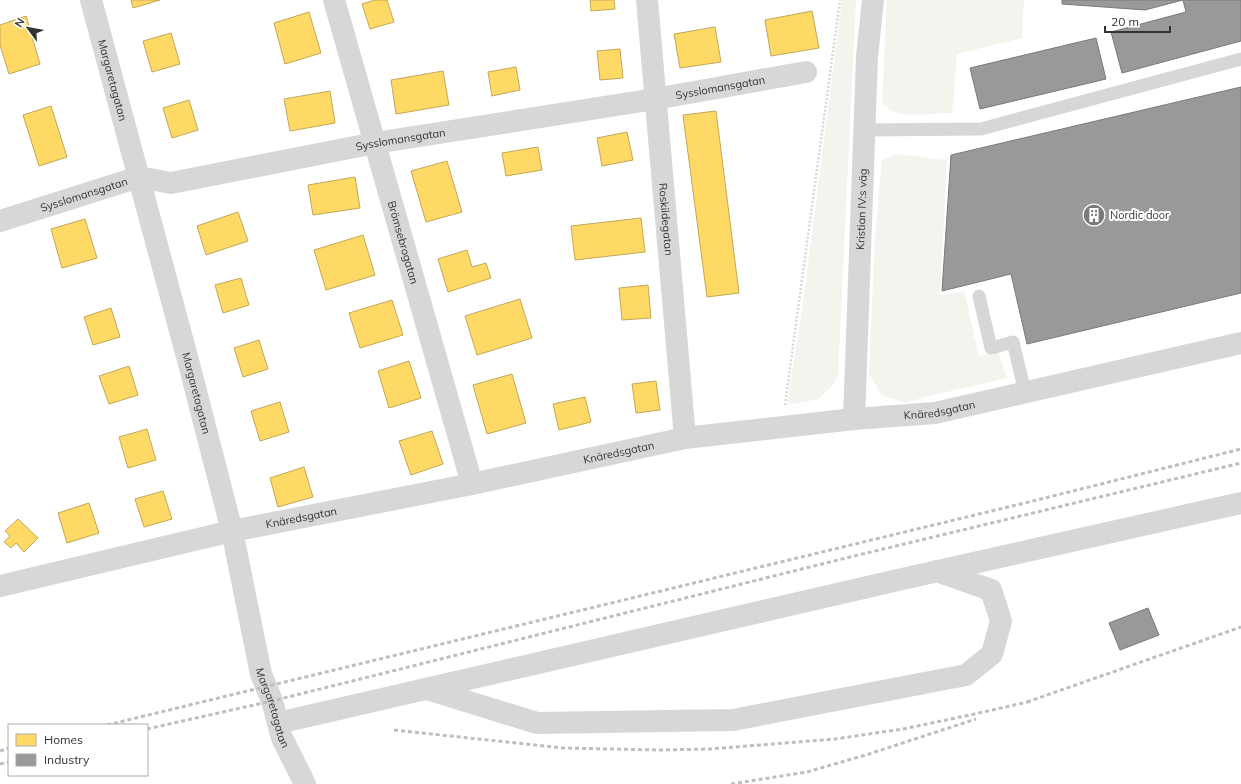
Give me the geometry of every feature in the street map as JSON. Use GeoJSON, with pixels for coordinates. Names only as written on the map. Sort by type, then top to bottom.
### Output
{"type":"FeatureCollection","features":[{"type":"Feature","properties":{"kind":"street","name":"Margaretagatan"},"geometry":{"type":"LineString","coordinates":[[91,0],[232,531],[261,674],[272,701],[282,738],[305,784]]}},
{"type":"Feature","properties":{"kind":"street","name":"Brömsebrogatan"},"geometry":{"type":"LineString","coordinates":[[334,0],[472,484]]}},
{"type":"Feature","properties":{"kind":"street","name":"Roskildegatan"},"geometry":{"type":"LineString","coordinates":[[647,0],[685,438]]}},
{"type":"Feature","properties":{"kind":"street","name":"Kristian IV:s väg"},"geometry":{"type":"LineString","coordinates":[[854,419],[867,57],[873,0]]}},
{"type":"Feature","properties":{"kind":"street","name":"Sysslomansgatan"},"geometry":{"type":"LineString","coordinates":[[0,221],[139,177],[171,183],[375,143],[655,99],[806,72]]}},
{"type":"Feature","properties":{"kind":"street","name":"Knäredsgatan"},"geometry":{"type":"LineString","coordinates":[[0,586],[232,531],[472,484],[685,438],[854,419],[936,413],[1241,343]]}},
{"type":"Feature","properties":{"kind":"street"},"geometry":{"type":"LineString","coordinates":[[278,723],[937,571],[1241,503]]}},
{"type":"Feature","properties":{"kind":"street"},"geometry":{"type":"LineString","coordinates":[[426,689],[537,723],[733,720],[966,675],[992,654],[1001,621],[991,590],[937,571]]}},
{"type":"Feature","properties":{"kind":"lane"},"geometry":{"type":"LineString","coordinates":[[865,130],[981,129],[1241,59]]}},
{"type":"Feature","properties":{"kind":"lane"},"geometry":{"type":"LineString","coordinates":[[979,296],[991,348],[1013,342],[1025,392]]}},
{"type":"Feature","properties":{"kind":"path"},"geometry":{"type":"LineString","coordinates":[[782,427],[840,0]]}},
{"type":"Feature","properties":{"kind":"shaded area"},"geometry":{"type":"Polygon","coordinates":[[[842,0],[856,0],[838,375],[832,386],[819,399],[787,405],[803,303],[842,0]]]}},
{"type":"Feature","properties":{"kind":"shaded area"},"geometry":{"type":"Polygon","coordinates":[[[887,0],[1024,0],[1022,38],[957,54],[952,113],[910,115],[893,112],[882,103],[887,0]]]}},
{"type":"Feature","properties":{"kind":"shaded area"},"geometry":{"type":"Polygon","coordinates":[[[895,154],[947,160],[940,295],[964,291],[979,356],[998,352],[1007,378],[905,403],[882,395],[869,374],[875,237],[882,160],[895,154]]]}},
{"type":"Feature","properties":{"kind":"building: Homes"},"geometry":{"type":"Polygon","coordinates":[[[131,0],[160,0],[133,8],[131,0]]]}},
{"type":"Feature","properties":{"kind":"building: Homes"},"geometry":{"type":"Polygon","coordinates":[[[375,0],[387,0],[394,22],[370,29],[362,4],[375,0]]]}},
{"type":"Feature","properties":{"kind":"building: Homes"},"geometry":{"type":"Polygon","coordinates":[[[590,0],[614,0],[615,9],[591,11],[590,0]]]}},
{"type":"Feature","properties":{"kind":"building: Homes"},"geometry":{"type":"Polygon","coordinates":[[[812,11],[819,48],[771,56],[765,20],[812,11]]]}},
{"type":"Feature","properties":{"kind":"building: Homes"},"geometry":{"type":"Polygon","coordinates":[[[309,12],[321,53],[285,64],[274,23],[309,12]]]}},
{"type":"Feature","properties":{"kind":"building: Homes"},"geometry":{"type":"Polygon","coordinates":[[[26,16],[40,64],[9,74],[0,45],[0,25],[26,16]]]}},
{"type":"Feature","properties":{"kind":"building: Homes"},"geometry":{"type":"Polygon","coordinates":[[[715,27],[721,62],[680,68],[674,34],[715,27]]]}},
{"type":"Feature","properties":{"kind":"building: Homes"},"geometry":{"type":"Polygon","coordinates":[[[171,33],[180,64],[152,72],[143,41],[171,33]]]}},
{"type":"Feature","properties":{"kind":"building: Homes"},"geometry":{"type":"Polygon","coordinates":[[[620,49],[623,78],[600,80],[597,51],[620,49]]]}},
{"type":"Feature","properties":{"kind":"building: Homes"},"geometry":{"type":"Polygon","coordinates":[[[516,67],[520,90],[492,96],[488,72],[516,67]]]}},
{"type":"Feature","properties":{"kind":"building: Homes"},"geometry":{"type":"Polygon","coordinates":[[[443,71],[449,105],[396,114],[391,80],[443,71]]]}},
{"type":"Feature","properties":{"kind":"building: Homes"},"geometry":{"type":"Polygon","coordinates":[[[330,91],[335,123],[290,131],[284,99],[330,91]]]}},
{"type":"Feature","properties":{"kind":"building: Homes"},"geometry":{"type":"Polygon","coordinates":[[[189,100],[198,130],[172,138],[163,108],[189,100]]]}},
{"type":"Feature","properties":{"kind":"building: Homes"},"geometry":{"type":"Polygon","coordinates":[[[51,106],[67,157],[39,166],[23,115],[51,106]]]}},
{"type":"Feature","properties":{"kind":"building: Homes"},"geometry":{"type":"Polygon","coordinates":[[[716,111],[739,293],[707,297],[683,115],[716,111]]]}},
{"type":"Feature","properties":{"kind":"building: Homes"},"geometry":{"type":"Polygon","coordinates":[[[627,132],[633,160],[602,166],[597,138],[627,132]]]}},
{"type":"Feature","properties":{"kind":"building: Homes"},"geometry":{"type":"Polygon","coordinates":[[[538,147],[542,170],[506,176],[502,153],[538,147]]]}},
{"type":"Feature","properties":{"kind":"building: Homes"},"geometry":{"type":"Polygon","coordinates":[[[447,161],[462,212],[426,222],[411,171],[447,161]]]}},
{"type":"Feature","properties":{"kind":"building: Homes"},"geometry":{"type":"Polygon","coordinates":[[[355,177],[360,208],[313,215],[308,185],[355,177]]]}},
{"type":"Feature","properties":{"kind":"building: Homes"},"geometry":{"type":"Polygon","coordinates":[[[238,212],[248,241],[206,255],[197,226],[238,212]]]}},
{"type":"Feature","properties":{"kind":"building: Homes"},"geometry":{"type":"Polygon","coordinates":[[[641,218],[645,252],[575,260],[571,226],[641,218]]]}},
{"type":"Feature","properties":{"kind":"building: Homes"},"geometry":{"type":"Polygon","coordinates":[[[85,219],[97,258],[62,268],[51,229],[85,219]]]}},
{"type":"Feature","properties":{"kind":"building: Homes"},"geometry":{"type":"Polygon","coordinates":[[[363,235],[375,275],[326,290],[314,250],[363,235]]]}},
{"type":"Feature","properties":{"kind":"building: Homes"},"geometry":{"type":"Polygon","coordinates":[[[467,250],[472,267],[486,263],[491,278],[448,292],[438,259],[467,250]]]}},
{"type":"Feature","properties":{"kind":"building: Homes"},"geometry":{"type":"Polygon","coordinates":[[[241,278],[249,305],[223,313],[215,285],[241,278]]]}},
{"type":"Feature","properties":{"kind":"building: Homes"},"geometry":{"type":"Polygon","coordinates":[[[648,285],[651,318],[622,320],[619,288],[648,285]]]}},
{"type":"Feature","properties":{"kind":"building: Homes"},"geometry":{"type":"Polygon","coordinates":[[[520,299],[532,338],[477,355],[465,316],[520,299]]]}},
{"type":"Feature","properties":{"kind":"building: Homes"},"geometry":{"type":"Polygon","coordinates":[[[392,300],[403,335],[360,348],[349,313],[392,300]]]}},
{"type":"Feature","properties":{"kind":"building: Homes"},"geometry":{"type":"Polygon","coordinates":[[[111,308],[120,337],[93,345],[84,317],[111,308]]]}},
{"type":"Feature","properties":{"kind":"building: Homes"},"geometry":{"type":"Polygon","coordinates":[[[259,340],[268,369],[243,377],[234,348],[259,340]]]}},
{"type":"Feature","properties":{"kind":"building: Homes"},"geometry":{"type":"Polygon","coordinates":[[[409,361],[421,398],[389,408],[378,371],[409,361]]]}},
{"type":"Feature","properties":{"kind":"building: Homes"},"geometry":{"type":"Polygon","coordinates":[[[129,366],[138,395],[109,404],[99,376],[129,366]]]}},
{"type":"Feature","properties":{"kind":"building: Homes"},"geometry":{"type":"Polygon","coordinates":[[[512,374],[526,423],[487,434],[473,385],[512,374]]]}},
{"type":"Feature","properties":{"kind":"building: Homes"},"geometry":{"type":"Polygon","coordinates":[[[656,381],[660,410],[636,413],[632,384],[656,381]]]}},
{"type":"Feature","properties":{"kind":"building: Homes"},"geometry":{"type":"Polygon","coordinates":[[[585,397],[591,422],[559,430],[553,404],[585,397]]]}},
{"type":"Feature","properties":{"kind":"building: Homes"},"geometry":{"type":"Polygon","coordinates":[[[280,402],[289,432],[260,441],[251,411],[280,402]]]}},
{"type":"Feature","properties":{"kind":"building: Homes"},"geometry":{"type":"Polygon","coordinates":[[[147,429],[156,460],[128,468],[119,437],[147,429]]]}},
{"type":"Feature","properties":{"kind":"building: Homes"},"geometry":{"type":"Polygon","coordinates":[[[432,431],[443,464],[411,475],[399,441],[432,431]]]}},
{"type":"Feature","properties":{"kind":"building: Homes"},"geometry":{"type":"Polygon","coordinates":[[[304,467],[313,497],[278,507],[270,478],[304,467]]]}},
{"type":"Feature","properties":{"kind":"building: Homes"},"geometry":{"type":"Polygon","coordinates":[[[163,491],[172,519],[144,527],[135,499],[163,491]]]}},
{"type":"Feature","properties":{"kind":"building: Homes"},"geometry":{"type":"Polygon","coordinates":[[[89,503],[99,533],[67,543],[58,513],[89,503]]]}},
{"type":"Feature","properties":{"kind":"building: Homes"},"geometry":{"type":"Polygon","coordinates":[[[18,519],[38,538],[24,552],[16,543],[11,548],[4,542],[10,536],[5,531],[18,519]]]}},
{"type":"Feature","properties":{"kind":"building: Industry"},"geometry":{"type":"Polygon","coordinates":[[[1062,0],[1183,0],[1145,10],[1062,4],[1062,0]]]}},
{"type":"Feature","properties":{"kind":"building: Industry"},"geometry":{"type":"Polygon","coordinates":[[[1183,0],[1241,0],[1241,41],[1122,73],[1111,32],[1186,12],[1183,0]]]}},
{"type":"Feature","properties":{"kind":"building: Industry"},"geometry":{"type":"Polygon","coordinates":[[[1096,38],[1106,79],[980,109],[970,68],[1096,38]]]}},
{"type":"Feature","properties":{"kind":"building: Industry","name":"Nordic door"},"geometry":{"type":"Polygon","coordinates":[[[1241,87],[1241,293],[1027,344],[1011,274],[942,291],[951,155],[1241,87]]]}},
{"type":"Feature","properties":{"kind":"building: Industry"},"geometry":{"type":"Polygon","coordinates":[[[1148,608],[1159,635],[1120,650],[1109,623],[1148,608]]]}},
{"type":"Feature","properties":{"kind":"railway"},"geometry":{"type":"LineString","coordinates":[[111,724],[1037,500],[1241,449]]}},
{"type":"Feature","properties":{"kind":"railway"},"geometry":{"type":"LineString","coordinates":[[148,729],[272,701],[846,558],[1241,463]]}},
{"type":"Feature","properties":{"kind":"railway"},"geometry":{"type":"LineString","coordinates":[[1027,702],[1241,627]]}},
{"type":"Feature","properties":{"kind":"railway"},"geometry":{"type":"LineString","coordinates":[[394,730],[563,748],[660,750],[710,749],[835,739],[903,729],[1032,701]]}},
{"type":"Feature","properties":{"kind":"railway"},"geometry":{"type":"LineString","coordinates":[[731,784],[807,772],[869,754],[976,719]]}},
{"type":"Feature","properties":{"kind":"railway"},"geometry":{"type":"LineString","coordinates":[[0,751],[8,748]]}},
{"type":"Feature","properties":{"kind":"railway"},"geometry":{"type":"LineString","coordinates":[[0,764],[8,762]]}},
{"type":"Feature","properties":{"kind":"place","name":"Nordic door"},"geometry":{"type":"Point","coordinates":[1094,215]}}]}
